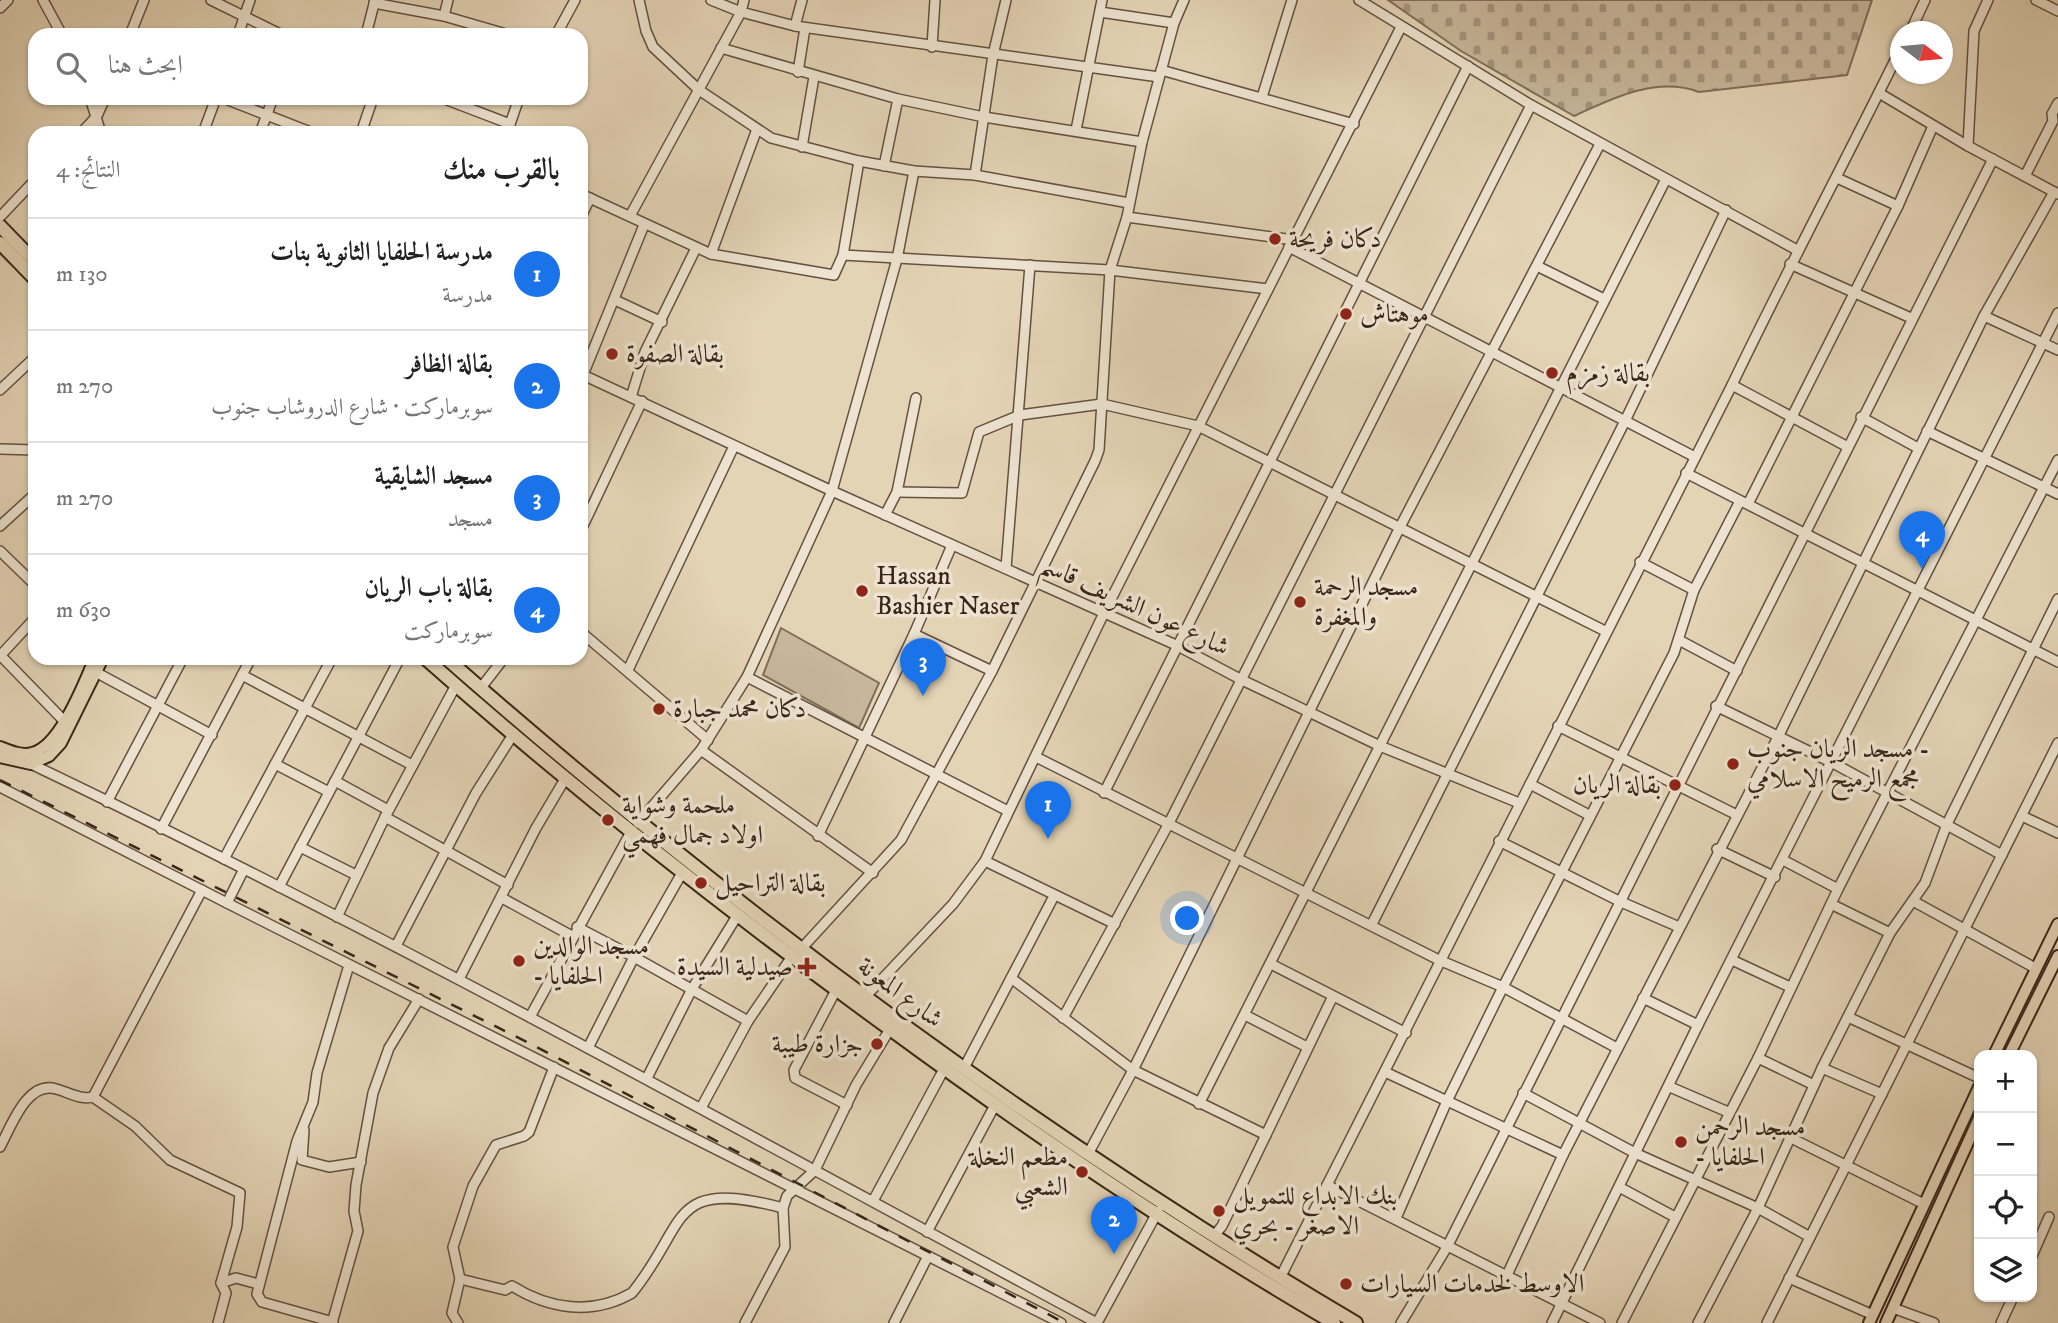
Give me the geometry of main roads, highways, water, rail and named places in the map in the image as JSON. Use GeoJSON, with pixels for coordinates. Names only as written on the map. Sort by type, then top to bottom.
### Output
{"type":"FeatureCollection","features":[{"type":"Feature","properties":{"kind":"highway"},"geometry":{"type":"LineString","coordinates":[[0,226],[28,255]]}},
{"type":"Feature","properties":{"kind":"highway"},"geometry":{"type":"LineString","coordinates":[[0,243],[28,272]]}},
{"type":"Feature","properties":{"kind":"highway","name":"شارع المعونة"},"geometry":{"type":"LineString","coordinates":[[433,665],[565,779],[1160,1209],[1214,1236],[1356,1323]]}},
{"type":"Feature","properties":{"kind":"highway","name":"شارع المعونة"},"geometry":{"type":"LineString","coordinates":[[454,665],[682,873],[790,958],[995,1105],[1334,1323]]}},
{"type":"Feature","properties":{"kind":"main road"},"geometry":{"type":"LineString","coordinates":[[94,665],[94,671]]}},
{"type":"Feature","properties":{"kind":"main road"},"geometry":{"type":"LineString","coordinates":[[0,757],[29,759],[55,751],[98,665]]}},
{"type":"Feature","properties":{"kind":"main road"},"geometry":{"type":"LineString","coordinates":[[0,747],[29,759]]}},
{"type":"Feature","properties":{"kind":"main road"},"geometry":{"type":"LineString","coordinates":[[1996,1050],[2058,924]]}},
{"type":"Feature","properties":{"kind":"main road"},"geometry":{"type":"LineString","coordinates":[[2012,1050],[2054,973],[2058,956]]}},
{"type":"Feature","properties":{"kind":"main road"},"geometry":{"type":"LineString","coordinates":[[1871,1319],[1974,1098]]}},
{"type":"Feature","properties":{"kind":"main road"},"geometry":{"type":"LineString","coordinates":[[1886,1323],[1974,1129]]}},
{"type":"Feature","properties":{"kind":"railway"},"geometry":{"type":"LineString","coordinates":[[0,780],[527,1042],[1065,1323]]}},
{"type":"Feature","properties":{"kind":"place","name":"دكان فريحة"},"geometry":{"type":"Point","coordinates":[1275,239]}},
{"type":"Feature","properties":{"kind":"place","name":"موهتاش"},"geometry":{"type":"Point","coordinates":[1346,314]}},
{"type":"Feature","properties":{"kind":"place","name":"بقالة الصفوة"},"geometry":{"type":"Point","coordinates":[612,354]}},
{"type":"Feature","properties":{"kind":"place","name":"بقالة زمزم"},"geometry":{"type":"Point","coordinates":[1552,373]}},
{"type":"Feature","properties":{"kind":"place","name":"بقالة باب الريان"},"geometry":{"type":"Point","coordinates":[1922,569]}},
{"type":"Feature","properties":{"kind":"place","name":"Hassan Bashier Naser"},"geometry":{"type":"Point","coordinates":[862,591]}},
{"type":"Feature","properties":{"kind":"place","name":"مسجد الرحمة والمغفرة"},"geometry":{"type":"Point","coordinates":[1300,602]}},
{"type":"Feature","properties":{"kind":"place","name":"مسجد الشايقية"},"geometry":{"type":"Point","coordinates":[923,696]}},
{"type":"Feature","properties":{"kind":"place","name":"دكان محمد جبارة"},"geometry":{"type":"Point","coordinates":[659,709]}},
{"type":"Feature","properties":{"kind":"place","name":"مسجد الريان جنوب - مجمع الرميح الاسلامي"},"geometry":{"type":"Point","coordinates":[1733,764]}},
{"type":"Feature","properties":{"kind":"place","name":"بقالة الريان"},"geometry":{"type":"Point","coordinates":[1675,785]}},
{"type":"Feature","properties":{"kind":"place","name":"ملحمة وشواية اولاد جمال فهمي"},"geometry":{"type":"Point","coordinates":[608,820]}},
{"type":"Feature","properties":{"kind":"place","name":"مدرسة الحلفايا الثانوية بنات"},"geometry":{"type":"Point","coordinates":[1048,839]}},
{"type":"Feature","properties":{"kind":"place","name":"بقالة التراحيل"},"geometry":{"type":"Point","coordinates":[701,883]}},
{"type":"Feature","properties":{"kind":"place","name":"مسجد الوالدين - الحلفايا"},"geometry":{"type":"Point","coordinates":[519,961]}},
{"type":"Feature","properties":{"kind":"place","name":"صيدلية السيدة"},"geometry":{"type":"Point","coordinates":[807,967]}},
{"type":"Feature","properties":{"kind":"place","name":"جزارة طيبة"},"geometry":{"type":"Point","coordinates":[877,1044]}},
{"type":"Feature","properties":{"kind":"place","name":"مسجد الرحمن - الحلفايا"},"geometry":{"type":"Point","coordinates":[1681,1142]}},
{"type":"Feature","properties":{"kind":"place","name":"مطعم النخلة الشعبي"},"geometry":{"type":"Point","coordinates":[1082,1172]}},
{"type":"Feature","properties":{"kind":"place","name":"بنك الابداع للتمويل الاصغر - بحري"},"geometry":{"type":"Point","coordinates":[1219,1211]}},
{"type":"Feature","properties":{"kind":"place","name":"بقالة الظافر"},"geometry":{"type":"Point","coordinates":[1114,1254]}},
{"type":"Feature","properties":{"kind":"place","name":"الاوسط لخدمات السيارات"},"geometry":{"type":"Point","coordinates":[1346,1284]}}]}
